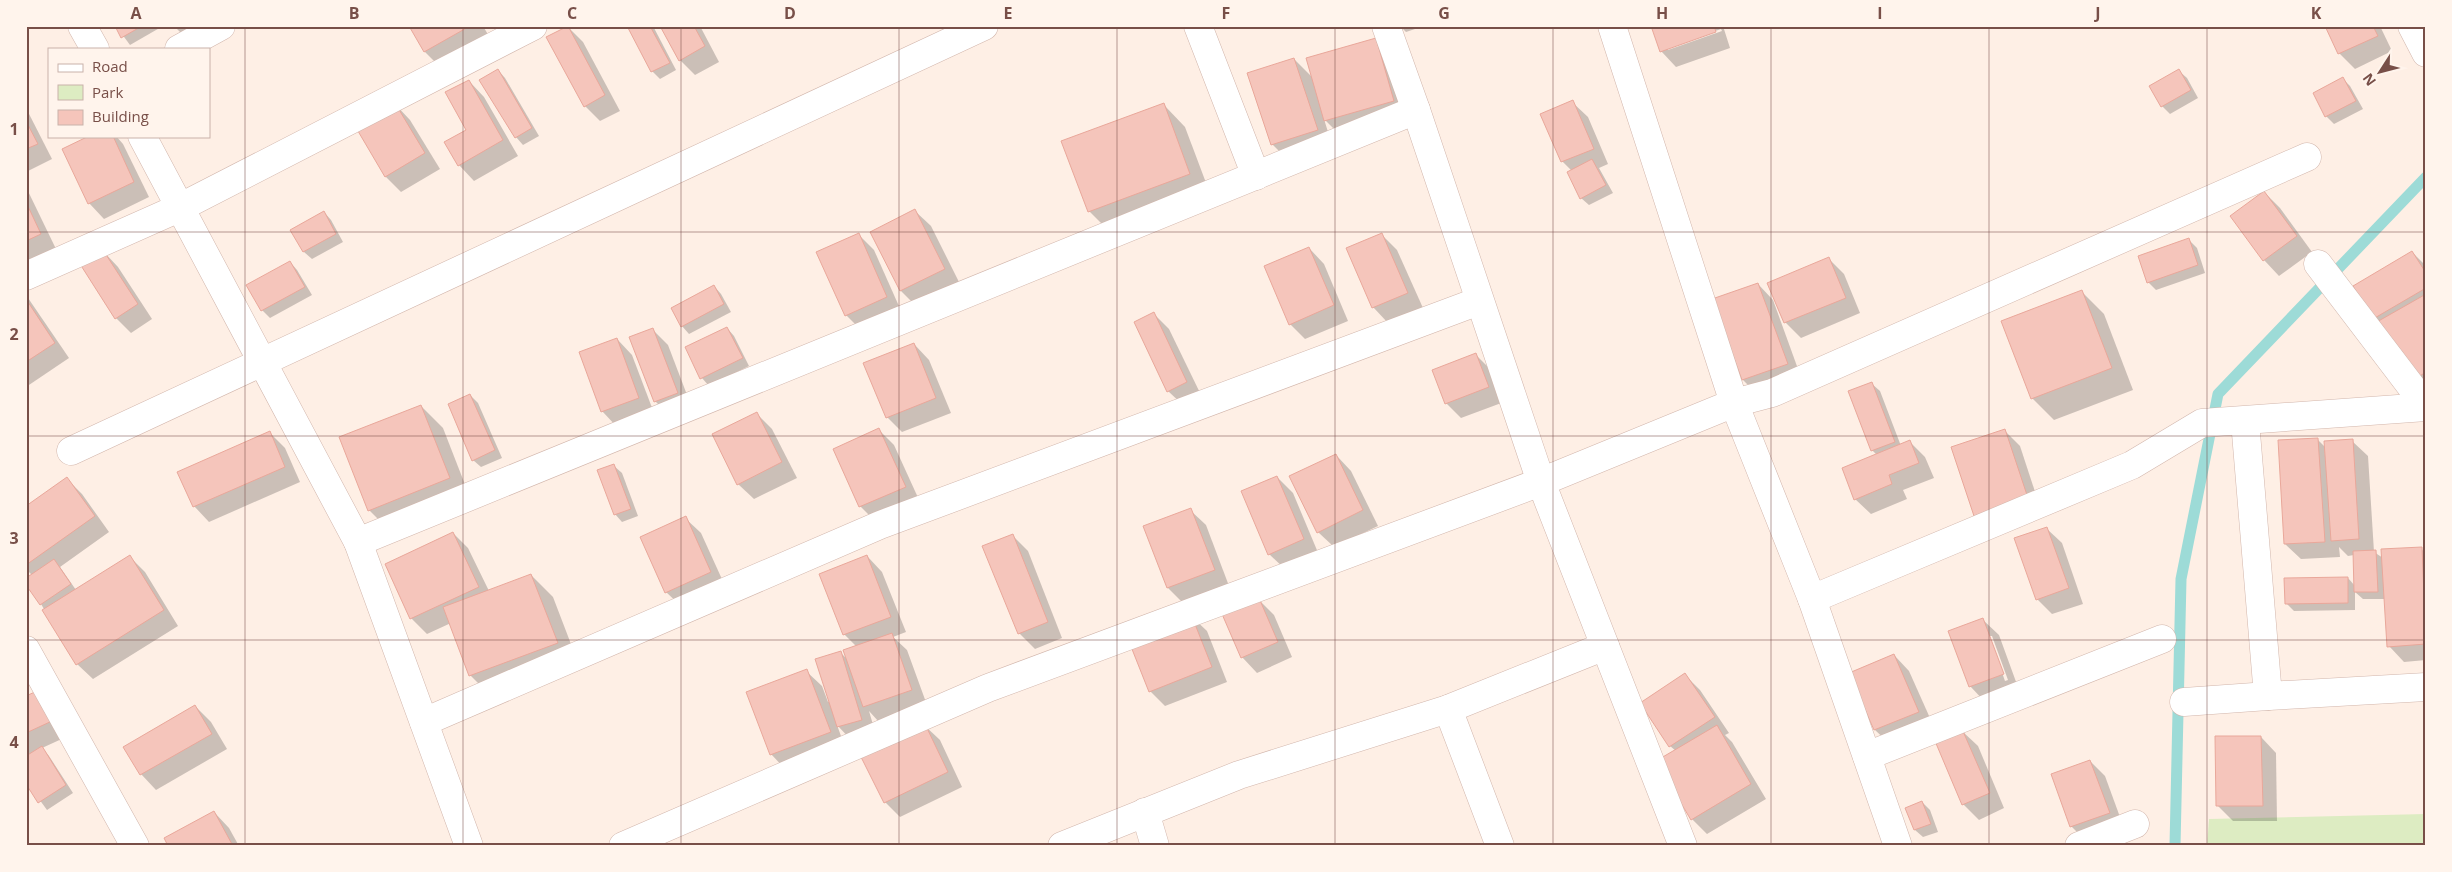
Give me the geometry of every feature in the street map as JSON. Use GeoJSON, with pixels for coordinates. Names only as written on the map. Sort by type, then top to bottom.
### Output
{"type":"FeatureCollection","features":[{"type":"Feature","properties":{"kind":"street"},"geometry":{"type":"LineString","coordinates":[[82,26],[94,48]]}},
{"type":"Feature","properties":{"kind":"street"},"geometry":{"type":"LineString","coordinates":[[181,48],[221,26]]}},
{"type":"Feature","properties":{"kind":"street"},"geometry":{"type":"LineString","coordinates":[[26,276],[179,208],[534,26]]}},
{"type":"Feature","properties":{"kind":"street"},"geometry":{"type":"LineString","coordinates":[[70,451],[984,26]]}},
{"type":"Feature","properties":{"kind":"street"},"geometry":{"type":"LineString","coordinates":[[1198,26],[1256,176]]}},
{"type":"Feature","properties":{"kind":"street"},"geometry":{"type":"LineString","coordinates":[[1386,26],[1541,482],[1682,846]]}},
{"type":"Feature","properties":{"kind":"street"},"geometry":{"type":"LineString","coordinates":[[1612,26],[1734,404],[1812,599],[1898,846]]}},
{"type":"Feature","properties":{"kind":"street"},"geometry":{"type":"LineString","coordinates":[[2412,26],[2426,53]]}},
{"type":"Feature","properties":{"kind":"street"},"geometry":{"type":"LineString","coordinates":[[358,542],[1416,110]]}},
{"type":"Feature","properties":{"kind":"street"},"geometry":{"type":"LineString","coordinates":[[143,138],[358,542],[469,846]]}},
{"type":"Feature","properties":{"kind":"street"},"geometry":{"type":"LineString","coordinates":[[623,846],[988,688],[1541,482],[1734,404],[1772,393],[2307,157]]}},
{"type":"Feature","properties":{"kind":"street"},"geometry":{"type":"LineString","coordinates":[[2318,264],[2426,406]]}},
{"type":"Feature","properties":{"kind":"street"},"geometry":{"type":"LineString","coordinates":[[424,722],[880,525],[1479,300]]}},
{"type":"Feature","properties":{"kind":"street"},"geometry":{"type":"LineString","coordinates":[[1812,599],[2132,465],[2202,423],[2426,406]]}},
{"type":"Feature","properties":{"kind":"street"},"geometry":{"type":"LineString","coordinates":[[2245,420],[2268,696]]}},
{"type":"Feature","properties":{"kind":"street"},"geometry":{"type":"LineString","coordinates":[[1867,756],[2162,640]]}},
{"type":"Feature","properties":{"kind":"street"},"geometry":{"type":"LineString","coordinates":[[1062,846],[1239,775],[1448,709],[1606,646]]}},
{"type":"Feature","properties":{"kind":"street"},"geometry":{"type":"LineString","coordinates":[[26,650],[135,846]]}},
{"type":"Feature","properties":{"kind":"street"},"geometry":{"type":"LineString","coordinates":[[2184,702],[2426,688]]}},
{"type":"Feature","properties":{"kind":"street"},"geometry":{"type":"LineString","coordinates":[[1448,709],[1500,846]]}},
{"type":"Feature","properties":{"kind":"street"},"geometry":{"type":"LineString","coordinates":[[1145,812],[1155,846]]}},
{"type":"Feature","properties":{"kind":"street"},"geometry":{"type":"LineString","coordinates":[[2079,846],[2135,824]]}},
{"type":"Feature","properties":{"kind":"green space"},"geometry":{"type":"Polygon","coordinates":[[[2426,814],[2426,846],[2207,846],[2209,819],[2426,814]]]}},
{"type":"Feature","properties":{"kind":"building"},"geometry":{"type":"Polygon","coordinates":[[[115,26],[142,26],[121,38],[115,26]]]}},
{"type":"Feature","properties":{"kind":"building"},"geometry":{"type":"Polygon","coordinates":[[[409,26],[470,26],[424,52],[409,26]]]}},
{"type":"Feature","properties":{"kind":"building"},"geometry":{"type":"Polygon","coordinates":[[[568,26],[605,95],[584,107],[546,37],[568,26]]]}},
{"type":"Feature","properties":{"kind":"building"},"geometry":{"type":"Polygon","coordinates":[[[627,26],[650,26],[670,63],[651,72],[627,26]]]}},
{"type":"Feature","properties":{"kind":"building"},"geometry":{"type":"Polygon","coordinates":[[[660,26],[694,26],[705,46],[679,61],[660,26]]]}},
{"type":"Feature","properties":{"kind":"building"},"geometry":{"type":"Polygon","coordinates":[[[1651,26],[1714,26],[1716,32],[1660,52],[1651,26]]]}},
{"type":"Feature","properties":{"kind":"building"},"geometry":{"type":"Polygon","coordinates":[[[2325,26],[2373,26],[2378,36],[2338,54],[2325,26]]]}},
{"type":"Feature","properties":{"kind":"building"},"geometry":{"type":"Polygon","coordinates":[[[1376,38],[1394,101],[1324,121],[1306,58],[1376,38]]]}},
{"type":"Feature","properties":{"kind":"building"},"geometry":{"type":"Polygon","coordinates":[[[1294,58],[1318,130],[1271,145],[1247,73],[1294,58]]]}},
{"type":"Feature","properties":{"kind":"building"},"geometry":{"type":"Polygon","coordinates":[[[498,69],[532,128],[515,138],[479,80],[498,69]]]}},
{"type":"Feature","properties":{"kind":"building"},"geometry":{"type":"Polygon","coordinates":[[[2179,69],[2191,90],[2161,107],[2149,86],[2179,69]]]}},
{"type":"Feature","properties":{"kind":"building"},"geometry":{"type":"Polygon","coordinates":[[[2343,77],[2356,101],[2325,117],[2313,93],[2343,77]]]}},
{"type":"Feature","properties":{"kind":"building"},"geometry":{"type":"Polygon","coordinates":[[[469,80],[503,140],[458,166],[444,142],[466,130],[445,92],[469,80]]]}},
{"type":"Feature","properties":{"kind":"building"},"geometry":{"type":"Polygon","coordinates":[[[1573,100],[1594,149],[1561,162],[1540,114],[1573,100]]]}},
{"type":"Feature","properties":{"kind":"building"},"geometry":{"type":"Polygon","coordinates":[[[395,103],[425,153],[385,177],[355,126],[395,103]]]}},
{"type":"Feature","properties":{"kind":"building"},"geometry":{"type":"Polygon","coordinates":[[[1164,103],[1190,174],[1088,212],[1061,141],[1164,103]]]}},
{"type":"Feature","properties":{"kind":"building"},"geometry":{"type":"Polygon","coordinates":[[[26,121],[38,144],[26,149],[26,121]]]}},
{"type":"Feature","properties":{"kind":"building"},"geometry":{"type":"Polygon","coordinates":[[[85,138],[114,138],[134,182],[88,204],[62,149],[85,138]]]}},
{"type":"Feature","properties":{"kind":"building"},"geometry":{"type":"Polygon","coordinates":[[[1592,159],[1606,185],[1580,199],[1567,172],[1592,159]]]}},
{"type":"Feature","properties":{"kind":"building"},"geometry":{"type":"Polygon","coordinates":[[[2264,191],[2297,236],[2263,261],[2230,216],[2264,191]]]}},
{"type":"Feature","properties":{"kind":"building"},"geometry":{"type":"Polygon","coordinates":[[[26,202],[41,234],[26,241],[26,202]]]}},
{"type":"Feature","properties":{"kind":"building"},"geometry":{"type":"Polygon","coordinates":[[[915,209],[945,269],[900,291],[870,232],[915,209]]]}},
{"type":"Feature","properties":{"kind":"building"},"geometry":{"type":"Polygon","coordinates":[[[324,211],[336,234],[303,252],[290,230],[324,211]]]}},
{"type":"Feature","properties":{"kind":"building"},"geometry":{"type":"Polygon","coordinates":[[[859,233],[887,297],[845,316],[816,252],[859,233]]]}},
{"type":"Feature","properties":{"kind":"building"},"geometry":{"type":"Polygon","coordinates":[[[1382,233],[1408,293],[1372,308],[1346,248],[1382,233]]]}},
{"type":"Feature","properties":{"kind":"building"},"geometry":{"type":"Polygon","coordinates":[[[2189,238],[2198,265],[2147,283],[2138,256],[2189,238]]]}},
{"type":"Feature","properties":{"kind":"building"},"geometry":{"type":"Polygon","coordinates":[[[1309,247],[1334,305],[1289,325],[1264,266],[1309,247]]]}},
{"type":"Feature","properties":{"kind":"building"},"geometry":{"type":"Polygon","coordinates":[[[103,250],[138,304],[115,319],[80,264],[103,250]]]}},
{"type":"Feature","properties":{"kind":"building"},"geometry":{"type":"Polygon","coordinates":[[[2412,251],[2426,273],[2426,288],[2373,319],[2353,286],[2412,251]]]}},
{"type":"Feature","properties":{"kind":"building"},"geometry":{"type":"Polygon","coordinates":[[[1829,257],[1846,298],[1784,323],[1767,283],[1829,257]]]}},
{"type":"Feature","properties":{"kind":"building"},"geometry":{"type":"Polygon","coordinates":[[[290,261],[305,287],[261,311],[246,285],[290,261]]]}},
{"type":"Feature","properties":{"kind":"building"},"geometry":{"type":"Polygon","coordinates":[[[1758,283],[1788,364],[1742,380],[1712,299],[1758,283]]]}},
{"type":"Feature","properties":{"kind":"building"},"geometry":{"type":"Polygon","coordinates":[[[714,285],[724,304],[681,327],[671,308],[714,285]]]}},
{"type":"Feature","properties":{"kind":"building"},"geometry":{"type":"Polygon","coordinates":[[[2082,290],[2112,368],[2031,399],[2001,321],[2082,290]]]}},
{"type":"Feature","properties":{"kind":"building"},"geometry":{"type":"Polygon","coordinates":[[[2426,294],[2426,372],[2415,379],[2375,323],[2426,294]]]}},
{"type":"Feature","properties":{"kind":"building"},"geometry":{"type":"Polygon","coordinates":[[[26,299],[55,343],[26,362],[26,299]]]}},
{"type":"Feature","properties":{"kind":"building"},"geometry":{"type":"Polygon","coordinates":[[[1154,312],[1187,382],[1167,392],[1134,322],[1154,312]]]}},
{"type":"Feature","properties":{"kind":"building"},"geometry":{"type":"Polygon","coordinates":[[[727,327],[743,358],[700,379],[685,347],[727,327]]]}},
{"type":"Feature","properties":{"kind":"building"},"geometry":{"type":"Polygon","coordinates":[[[653,328],[678,393],[654,402],[629,337],[653,328]]]}},
{"type":"Feature","properties":{"kind":"building"},"geometry":{"type":"Polygon","coordinates":[[[617,338],[639,398],[601,412],[579,352],[617,338]]]}},
{"type":"Feature","properties":{"kind":"building"},"geometry":{"type":"Polygon","coordinates":[[[914,343],[936,398],[886,418],[863,363],[914,343]]]}},
{"type":"Feature","properties":{"kind":"building"},"geometry":{"type":"Polygon","coordinates":[[[1476,353],[1489,387],[1445,404],[1432,370],[1476,353]]]}},
{"type":"Feature","properties":{"kind":"building"},"geometry":{"type":"Polygon","coordinates":[[[1872,382],[1895,442],[1871,451],[1848,391],[1872,382]]]}},
{"type":"Feature","properties":{"kind":"building"},"geometry":{"type":"Polygon","coordinates":[[[470,394],[495,450],[472,461],[448,404],[470,394]]]}},
{"type":"Feature","properties":{"kind":"building"},"geometry":{"type":"Polygon","coordinates":[[[421,405],[450,478],[368,511],[339,437],[421,405]]]}},
{"type":"Feature","properties":{"kind":"building"},"geometry":{"type":"Polygon","coordinates":[[[757,412],[782,462],[737,485],[712,434],[757,412]]]}},
{"type":"Feature","properties":{"kind":"building"},"geometry":{"type":"Polygon","coordinates":[[[879,428],[906,487],[859,507],[833,449],[879,428]]]}},
{"type":"Feature","properties":{"kind":"building"},"geometry":{"type":"Polygon","coordinates":[[[2005,429],[2028,498],[1974,516],[1951,447],[2005,429]]]}},
{"type":"Feature","properties":{"kind":"building"},"geometry":{"type":"Polygon","coordinates":[[[270,431],[285,467],[193,507],[177,472],[270,431]]]}},
{"type":"Feature","properties":{"kind":"building"},"geometry":{"type":"Polygon","coordinates":[[[2318,438],[2325,542],[2284,544],[2278,440],[2318,438]]]}},
{"type":"Feature","properties":{"kind":"building"},"geometry":{"type":"Polygon","coordinates":[[[2353,439],[2359,539],[2331,541],[2324,441],[2353,439]]]}},
{"type":"Feature","properties":{"kind":"building"},"geometry":{"type":"Polygon","coordinates":[[[1910,440],[1919,463],[1889,475],[1892,484],[1854,500],[1842,468],[1910,440]]]}},
{"type":"Feature","properties":{"kind":"building"},"geometry":{"type":"Polygon","coordinates":[[[1336,454],[1363,510],[1317,533],[1289,476],[1336,454]]]}},
{"type":"Feature","properties":{"kind":"building"},"geometry":{"type":"Polygon","coordinates":[[[614,464],[631,509],[614,515],[597,470],[614,464]]]}},
{"type":"Feature","properties":{"kind":"building"},"geometry":{"type":"Polygon","coordinates":[[[1277,476],[1304,539],[1268,555],[1241,491],[1277,476]]]}},
{"type":"Feature","properties":{"kind":"building"},"geometry":{"type":"Polygon","coordinates":[[[67,477],[95,516],[26,565],[26,506],[67,477]]]}},
{"type":"Feature","properties":{"kind":"building"},"geometry":{"type":"Polygon","coordinates":[[[1191,508],[1215,570],[1167,588],[1143,526],[1191,508]]]}},
{"type":"Feature","properties":{"kind":"building"},"geometry":{"type":"Polygon","coordinates":[[[686,516],[711,572],[665,593],[640,537],[686,516]]]}},
{"type":"Feature","properties":{"kind":"building"},"geometry":{"type":"Polygon","coordinates":[[[2047,527],[2069,588],[2036,600],[2014,538],[2047,527]]]}},
{"type":"Feature","properties":{"kind":"building"},"geometry":{"type":"Polygon","coordinates":[[[453,532],[479,587],[410,619],[385,564],[453,532]]]}},
{"type":"Feature","properties":{"kind":"building"},"geometry":{"type":"Polygon","coordinates":[[[1013,534],[1048,622],[1018,634],[982,546],[1013,534]]]}},
{"type":"Feature","properties":{"kind":"building"},"geometry":{"type":"Polygon","coordinates":[[[2422,547],[2426,644],[2387,647],[2381,549],[2422,547]]]}},
{"type":"Feature","properties":{"kind":"building"},"geometry":{"type":"Polygon","coordinates":[[[2376,550],[2378,592],[2354,592],[2353,551],[2376,550]]]}},
{"type":"Feature","properties":{"kind":"building"},"geometry":{"type":"Polygon","coordinates":[[[130,555],[164,610],[76,665],[42,610],[130,555]]]}},
{"type":"Feature","properties":{"kind":"building"},"geometry":{"type":"Polygon","coordinates":[[[867,555],[891,617],[843,635],[819,574],[867,555]]]}},
{"type":"Feature","properties":{"kind":"building"},"geometry":{"type":"Polygon","coordinates":[[[54,559],[71,584],[40,605],[26,585],[26,578],[54,559]]]}},
{"type":"Feature","properties":{"kind":"building"},"geometry":{"type":"Polygon","coordinates":[[[531,574],[558,643],[469,676],[443,607],[531,574]]]}},
{"type":"Feature","properties":{"kind":"building"},"geometry":{"type":"Polygon","coordinates":[[[2348,577],[2348,603],[2285,604],[2284,578],[2348,577]]]}},
{"type":"Feature","properties":{"kind":"building"},"geometry":{"type":"Polygon","coordinates":[[[1259,598],[1278,642],[1241,658],[1222,614],[1259,598]]]}},
{"type":"Feature","properties":{"kind":"building"},"geometry":{"type":"Polygon","coordinates":[[[1191,614],[1212,667],[1149,692],[1128,639],[1191,614]]]}},
{"type":"Feature","properties":{"kind":"building"},"geometry":{"type":"Polygon","coordinates":[[[1983,618],[2004,674],[1969,687],[1948,631],[1983,618]]]}},
{"type":"Feature","properties":{"kind":"building"},"geometry":{"type":"Polygon","coordinates":[[[892,633],[912,690],[863,707],[843,650],[892,633]]]}},
{"type":"Feature","properties":{"kind":"building"},"geometry":{"type":"Polygon","coordinates":[[[841,651],[862,720],[837,727],[815,659],[841,651]]]}},
{"type":"Feature","properties":{"kind":"building"},"geometry":{"type":"Polygon","coordinates":[[[1894,654],[1919,712],[1874,730],[1849,673],[1894,654]]]}},
{"type":"Feature","properties":{"kind":"building"},"geometry":{"type":"Polygon","coordinates":[[[807,669],[831,732],[770,755],[746,692],[807,669]]]}},
{"type":"Feature","properties":{"kind":"building"},"geometry":{"type":"Polygon","coordinates":[[[1685,673],[1715,717],[1669,747],[1640,703],[1685,673]]]}},
{"type":"Feature","properties":{"kind":"building"},"geometry":{"type":"Polygon","coordinates":[[[37,691],[52,721],[26,733],[26,696],[37,691]]]}},
{"type":"Feature","properties":{"kind":"building"},"geometry":{"type":"Polygon","coordinates":[[[195,705],[212,734],[140,775],[123,747],[195,705]]]}},
{"type":"Feature","properties":{"kind":"building"},"geometry":{"type":"Polygon","coordinates":[[[925,724],[948,772],[884,803],[860,755],[925,724]]]}},
{"type":"Feature","properties":{"kind":"building"},"geometry":{"type":"Polygon","coordinates":[[[1717,725],[1751,784],[1691,820],[1656,761],[1717,725]]]}},
{"type":"Feature","properties":{"kind":"building"},"geometry":{"type":"Polygon","coordinates":[[[1962,729],[1990,793],[1962,805],[1935,741],[1962,729]]]}},
{"type":"Feature","properties":{"kind":"building"},"geometry":{"type":"Polygon","coordinates":[[[2215,736],[2261,736],[2263,806],[2216,806],[2215,736]]]}},
{"type":"Feature","properties":{"kind":"building"},"geometry":{"type":"Polygon","coordinates":[[[42,746],[66,785],[38,803],[26,784],[26,756],[42,746]]]}},
{"type":"Feature","properties":{"kind":"building"},"geometry":{"type":"Polygon","coordinates":[[[2090,760],[2110,813],[2070,827],[2051,774],[2090,760]]]}},
{"type":"Feature","properties":{"kind":"building"},"geometry":{"type":"Polygon","coordinates":[[[1922,801],[1931,824],[1914,830],[1905,808],[1922,801]]]}},
{"type":"Feature","properties":{"kind":"building"},"geometry":{"type":"Polygon","coordinates":[[[214,811],[233,846],[168,846],[164,838],[214,811]]]}},
{"type":"Feature","properties":{"kind":"waterway"},"geometry":{"type":"LineString","coordinates":[[2175,846],[2181,579],[2218,394],[2426,177]]}}]}
